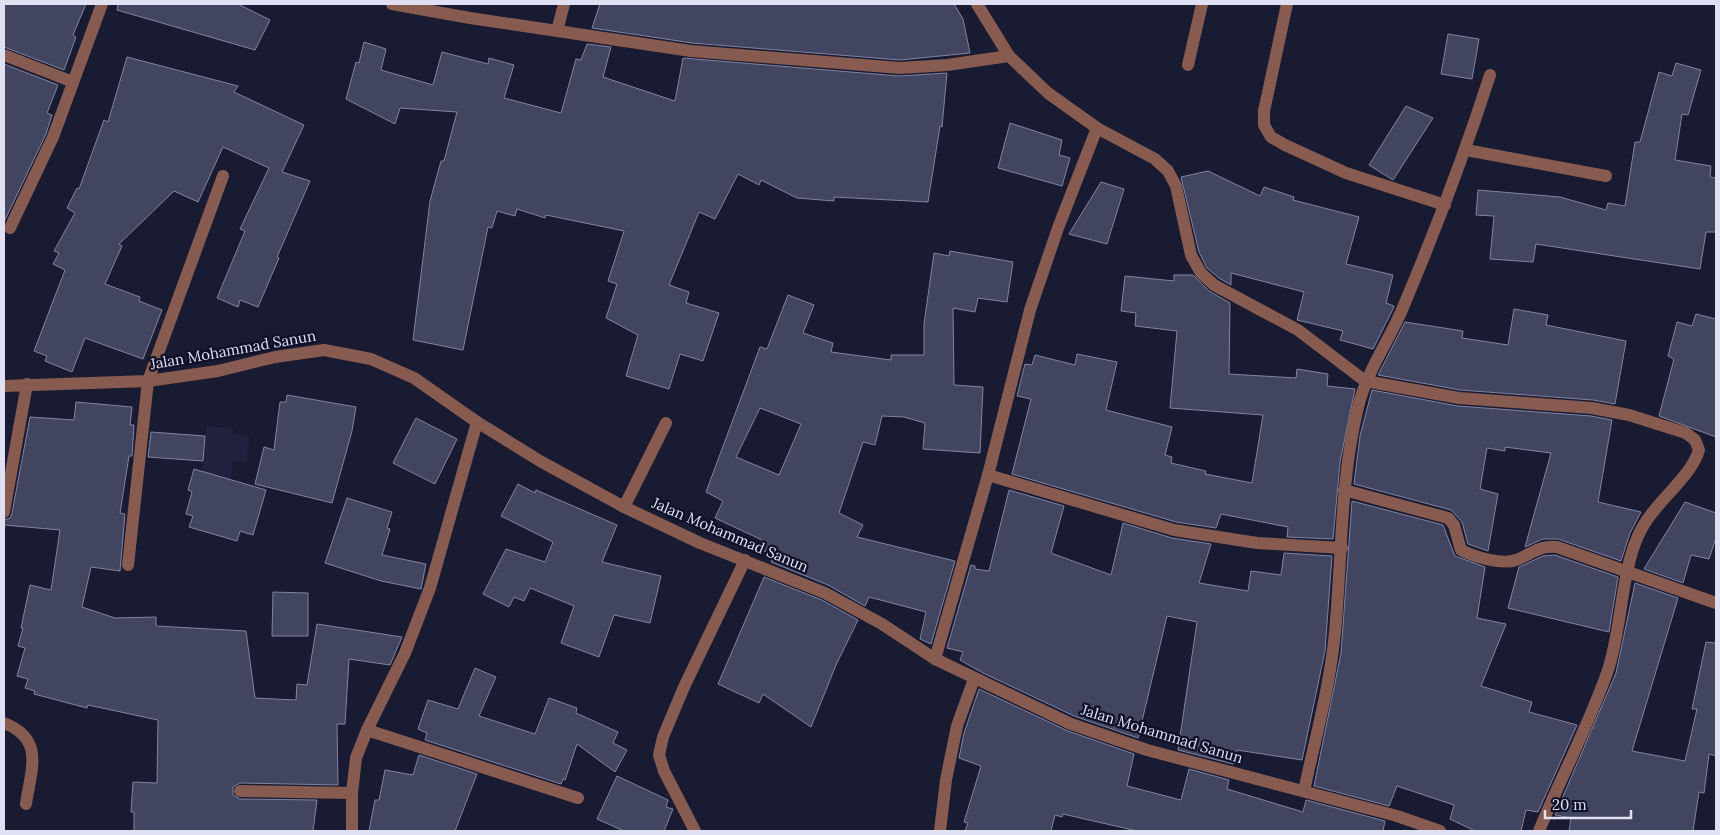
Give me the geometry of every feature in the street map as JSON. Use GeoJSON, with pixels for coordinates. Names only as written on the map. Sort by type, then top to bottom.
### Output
{"type":"FeatureCollection","features":[{"type":"Feature","properties":{"kind":"street"},"geometry":{"type":"LineString","coordinates":[[10,228],[53,137],[102,4]]}},
{"type":"Feature","properties":{"kind":"street"},"geometry":{"type":"LineString","coordinates":[[392,4],[691,51],[900,68],[947,65],[1010,56]]}},
{"type":"Feature","properties":{"kind":"street"},"geometry":{"type":"LineString","coordinates":[[557,31],[564,4]]}},
{"type":"Feature","properties":{"kind":"street"},"geometry":{"type":"LineString","coordinates":[[977,4],[1010,56],[1048,93],[1097,128],[1155,159],[1168,171],[1176,186],[1191,255],[1201,273],[1214,285],[1298,330],[1365,381],[1459,398],[1592,408],[1630,415],[1686,433],[1695,440],[1699,450],[1696,461],[1653,508],[1637,538],[1628,572],[1619,630],[1607,671],[1539,831]]}},
{"type":"Feature","properties":{"kind":"street"},"geometry":{"type":"LineString","coordinates":[[1188,65],[1202,4]]}},
{"type":"Feature","properties":{"kind":"street"},"geometry":{"type":"LineString","coordinates":[[1287,4],[1264,111],[1264,125],[1271,137],[1346,173],[1443,210]]}},
{"type":"Feature","properties":{"kind":"street"},"geometry":{"type":"LineString","coordinates":[[4,55],[73,82]]}},
{"type":"Feature","properties":{"kind":"street"},"geometry":{"type":"LineString","coordinates":[[1304,791],[1335,635],[1342,548],[1344,490],[1357,408],[1365,381],[1403,308],[1443,210],[1466,150],[1490,75]]}},
{"type":"Feature","properties":{"kind":"street"},"geometry":{"type":"LineString","coordinates":[[935,659],[988,475],[1030,310],[1058,228],[1097,128]]}},
{"type":"Feature","properties":{"kind":"street"},"geometry":{"type":"LineString","coordinates":[[1466,150],[1606,176]]}},
{"type":"Feature","properties":{"kind":"street"},"geometry":{"type":"LineString","coordinates":[[128,565],[148,381],[223,176]]}},
{"type":"Feature","properties":{"kind":"street","name":"Jalan Mohammad Sanun"},"geometry":{"type":"LineString","coordinates":[[4,386],[148,381],[218,371],[275,357],[324,350],[371,359],[414,378],[477,422],[540,461],[624,507],[700,543],[825,592],[882,624],[935,659],[1071,724],[1147,750],[1397,816],[1440,831]]}},
{"type":"Feature","properties":{"kind":"street"},"geometry":{"type":"LineString","coordinates":[[4,512],[27,384]]}},
{"type":"Feature","properties":{"kind":"street"},"geometry":{"type":"LineString","coordinates":[[352,831],[352,793],[356,758],[367,730],[405,653],[430,588],[477,422]]}},
{"type":"Feature","properties":{"kind":"street"},"geometry":{"type":"LineString","coordinates":[[624,507],[666,423]]}},
{"type":"Feature","properties":{"kind":"street"},"geometry":{"type":"LineString","coordinates":[[988,475],[1174,530],[1256,543],[1342,548]]}},
{"type":"Feature","properties":{"kind":"street"},"geometry":{"type":"LineString","coordinates":[[1344,490],[1448,518],[1454,525],[1457,543],[1462,550],[1469,554],[1505,562],[1514,561],[1533,550],[1549,546],[1716,603]]}},
{"type":"Feature","properties":{"kind":"street"},"geometry":{"type":"LineString","coordinates":[[695,831],[664,771],[660,761],[660,748],[684,687],[745,560]]}},
{"type":"Feature","properties":{"kind":"street"},"geometry":{"type":"LineString","coordinates":[[940,831],[946,780],[958,726],[974,679]]}},
{"type":"Feature","properties":{"kind":"street"},"geometry":{"type":"LineString","coordinates":[[4,723],[16,728],[26,736],[32,748],[26,804]]}},
{"type":"Feature","properties":{"kind":"street"},"geometry":{"type":"LineString","coordinates":[[367,730],[578,798]]}},
{"type":"Feature","properties":{"kind":"street"},"geometry":{"type":"LineString","coordinates":[[240,791],[352,793]]}},
{"type":"Feature","properties":{"kind":"shaded area"},"geometry":{"type":"Polygon","coordinates":[[[206,426],[233,428],[233,434],[249,436],[247,462],[232,461],[231,479],[202,477],[206,426]]]}},
{"type":"Feature","properties":{"kind":"building"},"geometry":{"type":"Polygon","coordinates":[[[4,4],[86,4],[73,35],[76,37],[64,70],[4,47],[4,4]]]}},
{"type":"Feature","properties":{"kind":"building"},"geometry":{"type":"Polygon","coordinates":[[[118,4],[238,4],[270,20],[255,50],[117,10],[118,4]]]}},
{"type":"Feature","properties":{"kind":"building"},"geometry":{"type":"Polygon","coordinates":[[[600,4],[954,4],[963,19],[970,53],[900,60],[692,43],[592,28],[600,4]]]}},
{"type":"Feature","properties":{"kind":"building"},"geometry":{"type":"Polygon","coordinates":[[[1448,34],[1479,39],[1472,79],[1441,74],[1448,34]]]}},
{"type":"Feature","properties":{"kind":"building"},"geometry":{"type":"Polygon","coordinates":[[[364,42],[386,49],[381,70],[433,85],[442,52],[488,64],[489,58],[514,65],[504,98],[561,113],[576,59],[581,60],[587,44],[611,47],[603,77],[675,101],[683,58],[899,76],[947,73],[942,127],[940,126],[928,202],[834,197],[834,201],[797,198],[761,180],[759,185],[738,174],[715,219],[699,212],[669,285],[689,292],[686,303],[719,313],[703,361],[680,354],[669,389],[626,376],[638,335],[606,318],[617,284],[608,281],[624,231],[546,215],[545,218],[517,209],[515,216],[497,211],[492,228],[488,227],[463,350],[413,340],[430,201],[441,161],[444,161],[457,112],[400,108],[395,124],[346,99],[356,62],[359,63],[364,42]]]}},
{"type":"Feature","properties":{"kind":"building"},"geometry":{"type":"Polygon","coordinates":[[[127,57],[238,86],[234,92],[304,125],[282,172],[310,181],[277,257],[279,258],[258,307],[240,300],[238,307],[217,298],[245,231],[240,229],[269,168],[223,147],[198,202],[174,191],[119,244],[122,246],[105,284],[140,297],[139,301],[162,310],[143,359],[85,338],[72,372],[45,361],[47,356],[34,351],[65,270],[53,264],[59,253],[54,251],[75,213],[67,208],[77,188],[79,189],[104,120],[108,122],[127,57]]]}},
{"type":"Feature","properties":{"kind":"building"},"geometry":{"type":"Polygon","coordinates":[[[1676,63],[1701,70],[1688,115],[1682,114],[1675,160],[1711,166],[1710,177],[1716,178],[1716,232],[1706,232],[1700,269],[1536,244],[1533,262],[1490,259],[1494,216],[1476,215],[1478,190],[1560,197],[1606,210],[1608,203],[1625,206],[1635,142],[1640,142],[1659,72],[1672,76],[1676,63]]]}},
{"type":"Feature","properties":{"kind":"building"},"geometry":{"type":"Polygon","coordinates":[[[4,64],[58,85],[47,113],[52,115],[46,134],[4,222],[4,64]]]}},
{"type":"Feature","properties":{"kind":"building"},"geometry":{"type":"Polygon","coordinates":[[[1406,106],[1433,118],[1393,180],[1369,165],[1406,106]]]}},
{"type":"Feature","properties":{"kind":"building"},"geometry":{"type":"Polygon","coordinates":[[[1010,123],[1062,140],[1059,155],[1070,158],[1062,186],[998,168],[1010,123]]]}},
{"type":"Feature","properties":{"kind":"building"},"geometry":{"type":"Polygon","coordinates":[[[1208,171],[1260,196],[1264,187],[1294,197],[1293,200],[1359,217],[1346,264],[1393,275],[1386,303],[1394,306],[1373,349],[1340,340],[1343,331],[1297,320],[1304,292],[1231,273],[1231,285],[1207,268],[1199,252],[1181,177],[1208,171]]]}},
{"type":"Feature","properties":{"kind":"building"},"geometry":{"type":"Polygon","coordinates":[[[1101,182],[1124,189],[1107,244],[1069,234],[1101,182]]]}},
{"type":"Feature","properties":{"kind":"building"},"geometry":{"type":"Polygon","coordinates":[[[950,251],[1013,262],[1007,302],[978,298],[975,312],[953,308],[954,385],[983,387],[980,453],[923,449],[925,423],[904,417],[882,416],[875,445],[863,442],[839,513],[863,525],[857,537],[955,561],[931,644],[920,639],[926,612],[869,597],[865,606],[828,585],[771,562],[774,555],[759,549],[762,540],[715,518],[723,501],[706,492],[760,347],[767,349],[788,295],[814,305],[803,333],[833,343],[831,352],[891,360],[891,355],[924,355],[924,324],[934,253],[949,256],[950,251]],[[760,408],[736,457],[779,475],[801,424],[760,408]]]}},
{"type":"Feature","properties":{"kind":"building"},"geometry":{"type":"Polygon","coordinates":[[[1174,275],[1193,275],[1209,291],[1230,303],[1229,374],[1296,378],[1297,369],[1328,374],[1327,386],[1355,389],[1340,462],[1333,539],[1287,537],[1288,527],[1221,514],[1216,528],[1176,522],[1012,474],[1031,399],[1017,396],[1025,364],[1032,365],[1035,355],[1075,365],[1077,354],[1117,362],[1106,410],[1172,427],[1165,455],[1172,457],[1171,463],[1206,471],[1205,474],[1252,483],[1263,415],[1170,408],[1177,331],[1135,326],[1136,313],[1121,311],[1125,276],[1174,281],[1174,275]]]}},
{"type":"Feature","properties":{"kind":"building"},"geometry":{"type":"Polygon","coordinates":[[[1514,309],[1548,315],[1546,325],[1626,341],[1615,404],[1593,400],[1460,390],[1378,375],[1405,322],[1463,331],[1462,338],[1508,345],[1514,309]]]}},
{"type":"Feature","properties":{"kind":"building"},"geometry":{"type":"Polygon","coordinates":[[[1696,314],[1716,319],[1716,437],[1659,416],[1674,359],[1668,356],[1677,322],[1692,326],[1696,314]]]}},
{"type":"Feature","properties":{"kind":"building"},"geometry":{"type":"Polygon","coordinates":[[[1372,390],[1458,406],[1591,416],[1612,420],[1598,502],[1641,512],[1630,533],[1621,561],[1558,539],[1543,539],[1525,547],[1551,453],[1505,447],[1505,451],[1487,448],[1480,489],[1498,494],[1488,551],[1468,544],[1462,522],[1451,510],[1354,484],[1360,436],[1372,390]]]}},
{"type":"Feature","properties":{"kind":"building"},"geometry":{"type":"Polygon","coordinates":[[[287,395],[356,407],[352,431],[332,503],[255,484],[264,447],[274,450],[280,402],[286,402],[287,395]]]}},
{"type":"Feature","properties":{"kind":"building"},"geometry":{"type":"Polygon","coordinates":[[[76,402],[132,407],[130,425],[134,425],[132,456],[129,456],[120,513],[125,514],[120,571],[91,567],[82,607],[115,618],[156,617],[156,626],[246,631],[255,698],[296,700],[297,684],[307,685],[317,624],[402,637],[390,665],[349,659],[345,724],[337,724],[338,785],[240,783],[233,787],[233,795],[240,799],[317,800],[313,831],[134,831],[134,812],[131,812],[133,782],[157,783],[158,720],[88,705],[87,708],[34,694],[35,691],[25,688],[28,679],[17,676],[25,648],[18,646],[30,585],[51,590],[60,530],[4,525],[4,520],[10,518],[12,513],[30,417],[74,420],[76,402]]]}},
{"type":"Feature","properties":{"kind":"building"},"geometry":{"type":"Polygon","coordinates":[[[416,418],[457,439],[435,484],[393,463],[416,418]]]}},
{"type":"Feature","properties":{"kind":"building"},"geometry":{"type":"Polygon","coordinates":[[[151,432],[205,436],[203,461],[148,457],[151,432]]]}},
{"type":"Feature","properties":{"kind":"building"},"geometry":{"type":"Polygon","coordinates":[[[194,469],[266,490],[253,535],[240,531],[237,541],[189,527],[193,516],[186,514],[192,492],[188,490],[194,469]]]}},
{"type":"Feature","properties":{"kind":"building"},"geometry":{"type":"Polygon","coordinates":[[[518,484],[535,493],[536,490],[617,525],[602,562],[661,576],[650,623],[614,615],[599,657],[561,643],[574,606],[530,588],[524,601],[514,597],[509,607],[483,594],[506,549],[545,562],[553,542],[501,516],[518,484]]]}},
{"type":"Feature","properties":{"kind":"building"},"geometry":{"type":"Polygon","coordinates":[[[1009,490],[1064,506],[1051,553],[1111,575],[1123,523],[1172,538],[1211,544],[1199,583],[1248,591],[1251,571],[1281,575],[1284,553],[1332,556],[1325,651],[1302,760],[1237,750],[1233,764],[1178,750],[1197,622],[1167,616],[1138,738],[1074,716],[983,673],[960,660],[963,652],[947,648],[971,565],[975,566],[975,569],[989,571],[1009,490]]]}},
{"type":"Feature","properties":{"kind":"building"},"geometry":{"type":"Polygon","coordinates":[[[347,498],[392,512],[387,528],[390,529],[382,555],[426,564],[421,589],[381,581],[325,563],[347,498]]]}},
{"type":"Feature","properties":{"kind":"building"},"geometry":{"type":"Polygon","coordinates":[[[1352,501],[1443,525],[1455,556],[1485,567],[1477,618],[1506,624],[1481,686],[1532,702],[1529,712],[1577,725],[1538,812],[1526,810],[1521,831],[1475,831],[1450,819],[1454,805],[1397,786],[1389,806],[1314,786],[1341,653],[1352,501]]]}},
{"type":"Feature","properties":{"kind":"building"},"geometry":{"type":"Polygon","coordinates":[[[1685,502],[1716,513],[1716,538],[1709,559],[1691,555],[1683,583],[1644,569],[1685,502]]]}},
{"type":"Feature","properties":{"kind":"building"},"geometry":{"type":"Polygon","coordinates":[[[1555,555],[1618,577],[1609,632],[1508,608],[1519,567],[1543,556],[1555,555]]]}},
{"type":"Feature","properties":{"kind":"building"},"geometry":{"type":"Polygon","coordinates":[[[764,577],[822,600],[858,620],[836,665],[811,727],[763,694],[759,703],[718,684],[764,577]]]}},
{"type":"Feature","properties":{"kind":"building"},"geometry":{"type":"Polygon","coordinates":[[[1635,583],[1678,598],[1632,751],[1685,761],[1697,709],[1692,709],[1706,642],[1716,643],[1716,756],[1709,754],[1704,793],[1699,792],[1693,831],[1569,831],[1571,818],[1555,815],[1616,673],[1635,583]]]}},
{"type":"Feature","properties":{"kind":"building"},"geometry":{"type":"Polygon","coordinates":[[[273,592],[308,593],[308,636],[272,636],[273,592]]]}},
{"type":"Feature","properties":{"kind":"building"},"geometry":{"type":"Polygon","coordinates":[[[475,668],[496,677],[479,716],[535,734],[549,698],[577,708],[576,713],[618,732],[613,743],[627,750],[615,772],[577,744],[565,780],[563,779],[561,784],[425,740],[427,733],[418,729],[428,700],[458,709],[475,668]]]}},
{"type":"Feature","properties":{"kind":"building"},"geometry":{"type":"Polygon","coordinates":[[[979,689],[1068,731],[1134,754],[1127,786],[1181,800],[1189,769],[1229,780],[1227,789],[1303,812],[1306,800],[1385,821],[1383,831],[1137,831],[1063,814],[1062,817],[1055,815],[1051,831],[965,831],[968,823],[964,822],[981,766],[959,758],[964,733],[979,689]]]}},
{"type":"Feature","properties":{"kind":"building"},"geometry":{"type":"Polygon","coordinates":[[[419,755],[477,774],[455,831],[369,831],[375,800],[379,800],[385,770],[413,775],[419,755]]]}},
{"type":"Feature","properties":{"kind":"building"},"geometry":{"type":"Polygon","coordinates":[[[617,776],[668,800],[666,807],[673,809],[664,831],[624,831],[597,819],[617,776]]]}}]}
